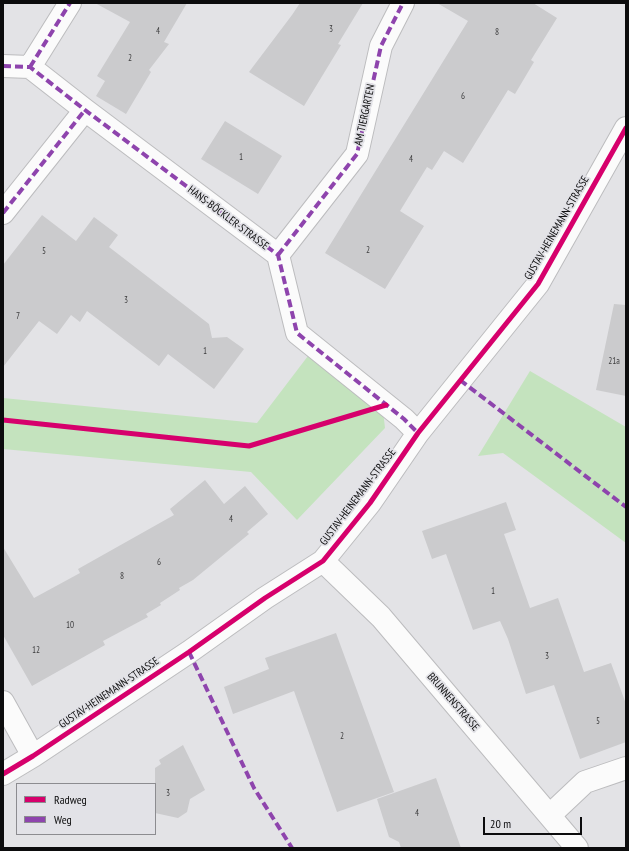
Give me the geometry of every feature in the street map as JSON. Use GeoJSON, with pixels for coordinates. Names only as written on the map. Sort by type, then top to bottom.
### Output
{"type":"FeatureCollection","features":[{"type":"Feature","properties":{"kind":"street"},"geometry":{"type":"LineString","coordinates":[[3,66],[30,67],[70,3]]}},
{"type":"Feature","properties":{"kind":"street","name":"AM TIERGARTEN"},"geometry":{"type":"LineString","coordinates":[[278,255],[357,154],[381,46],[403,3]]}},
{"type":"Feature","properties":{"kind":"street","name":"HANS-BÖCKLER-STRASSE"},"geometry":{"type":"LineString","coordinates":[[30,67],[278,255],[297,333],[404,419],[418,433]]}},
{"type":"Feature","properties":{"kind":"street"},"geometry":{"type":"LineString","coordinates":[[3,213],[85,110]]}},
{"type":"Feature","properties":{"kind":"street","name":"GUSTAV-HEINEMANN-STRASSE"},"geometry":{"type":"LineString","coordinates":[[3,774],[33,756],[189,652],[264,598],[323,561],[370,503],[418,433],[538,284],[626,128]]}},
{"type":"Feature","properties":{"kind":"street","name":"BRUNNENSTRASSE"},"geometry":{"type":"LineString","coordinates":[[323,561],[381,617],[577,848]]}},
{"type":"Feature","properties":{"kind":"street"},"geometry":{"type":"LineString","coordinates":[[3,702],[33,756]]}},
{"type":"Feature","properties":{"kind":"street"},"geometry":{"type":"LineString","coordinates":[[550,815],[585,782],[626,768]]}},
{"type":"Feature","properties":{"kind":"green space"},"geometry":{"type":"Polygon","coordinates":[[[311,352],[383,411],[385,428],[297,520],[251,472],[3,449],[3,398],[257,423],[311,352]]]}},
{"type":"Feature","properties":{"kind":"green space"},"geometry":{"type":"Polygon","coordinates":[[[530,371],[626,427],[626,543],[503,453],[478,456],[530,371]]]}},
{"type":"Feature","properties":{"kind":"building"},"geometry":{"type":"Polygon","coordinates":[[[95,3],[187,3],[164,42],[169,44],[149,70],[151,72],[126,114],[96,96],[105,81],[97,76],[130,22],[95,3]]]}},
{"type":"Feature","properties":{"kind":"building"},"geometry":{"type":"Polygon","coordinates":[[[300,3],[363,3],[338,44],[341,45],[304,106],[249,72],[300,3]]]}},
{"type":"Feature","properties":{"kind":"building"},"geometry":{"type":"Polygon","coordinates":[[[437,3],[533,3],[557,18],[531,60],[534,62],[515,94],[508,90],[463,163],[444,151],[432,170],[427,167],[400,211],[424,226],[385,289],[325,253],[468,21],[437,3]]]}},
{"type":"Feature","properties":{"kind":"building"},"geometry":{"type":"Polygon","coordinates":[[[225,121],[282,156],[258,194],[201,159],[225,121]]]}},
{"type":"Feature","properties":{"kind":"building"},"geometry":{"type":"Polygon","coordinates":[[[42,215],[76,241],[94,217],[118,235],[109,247],[209,324],[212,338],[227,337],[244,349],[214,389],[168,354],[159,366],[87,311],[80,322],[71,315],[57,334],[39,321],[3,367],[3,265],[42,215]]]}},
{"type":"Feature","properties":{"kind":"building"},"geometry":{"type":"Polygon","coordinates":[[[614,304],[626,305],[626,396],[596,390],[614,304]]]}},
{"type":"Feature","properties":{"kind":"building"},"geometry":{"type":"Polygon","coordinates":[[[205,480],[224,504],[245,486],[268,514],[247,532],[249,534],[193,580],[179,588],[180,590],[160,603],[161,605],[146,614],[148,617],[103,641],[105,645],[32,686],[3,635],[3,547],[34,598],[80,573],[78,569],[174,515],[170,509],[205,480]]]}},
{"type":"Feature","properties":{"kind":"building"},"geometry":{"type":"Polygon","coordinates":[[[506,502],[516,530],[504,534],[530,608],[558,598],[584,672],[611,663],[626,704],[626,742],[580,759],[554,685],[526,694],[508,639],[500,621],[473,630],[446,554],[432,559],[422,531],[506,502]]]}},
{"type":"Feature","properties":{"kind":"building"},"geometry":{"type":"Polygon","coordinates":[[[336,633],[394,792],[337,812],[294,691],[233,714],[224,687],[269,669],[265,658],[336,633]]]}},
{"type":"Feature","properties":{"kind":"building"},"geometry":{"type":"Polygon","coordinates":[[[183,745],[205,790],[190,799],[187,812],[178,818],[156,813],[155,768],[161,764],[159,760],[183,745]]]}},
{"type":"Feature","properties":{"kind":"building"},"geometry":{"type":"Polygon","coordinates":[[[436,778],[461,848],[401,848],[399,842],[389,837],[377,799],[436,778]]]}},
{"type":"Feature","properties":{"kind":"marked path"},"geometry":{"type":"LineString","coordinates":[[30,67],[70,3]]}},
{"type":"Feature","properties":{"kind":"marked path"},"geometry":{"type":"LineString","coordinates":[[278,255],[357,154],[381,46],[403,3]]}},
{"type":"Feature","properties":{"kind":"marked path"},"geometry":{"type":"LineString","coordinates":[[3,66],[30,67],[278,255],[297,333],[404,419],[418,433]]}},
{"type":"Feature","properties":{"kind":"marked path"},"geometry":{"type":"LineString","coordinates":[[3,213],[85,110]]}},
{"type":"Feature","properties":{"kind":"marked path"},"geometry":{"type":"LineString","coordinates":[[460,380],[626,507]]}},
{"type":"Feature","properties":{"kind":"marked path"},"geometry":{"type":"LineString","coordinates":[[189,652],[254,788],[292,848]]}},
{"type":"Feature","properties":{"kind":"cycle path"},"geometry":{"type":"LineString","coordinates":[[3,774],[33,756],[189,652],[265,598],[323,561],[370,503],[418,433],[538,284],[626,128]]}},
{"type":"Feature","properties":{"kind":"cycle path"},"geometry":{"type":"LineString","coordinates":[[3,420],[249,446],[386,405]]}}]}
